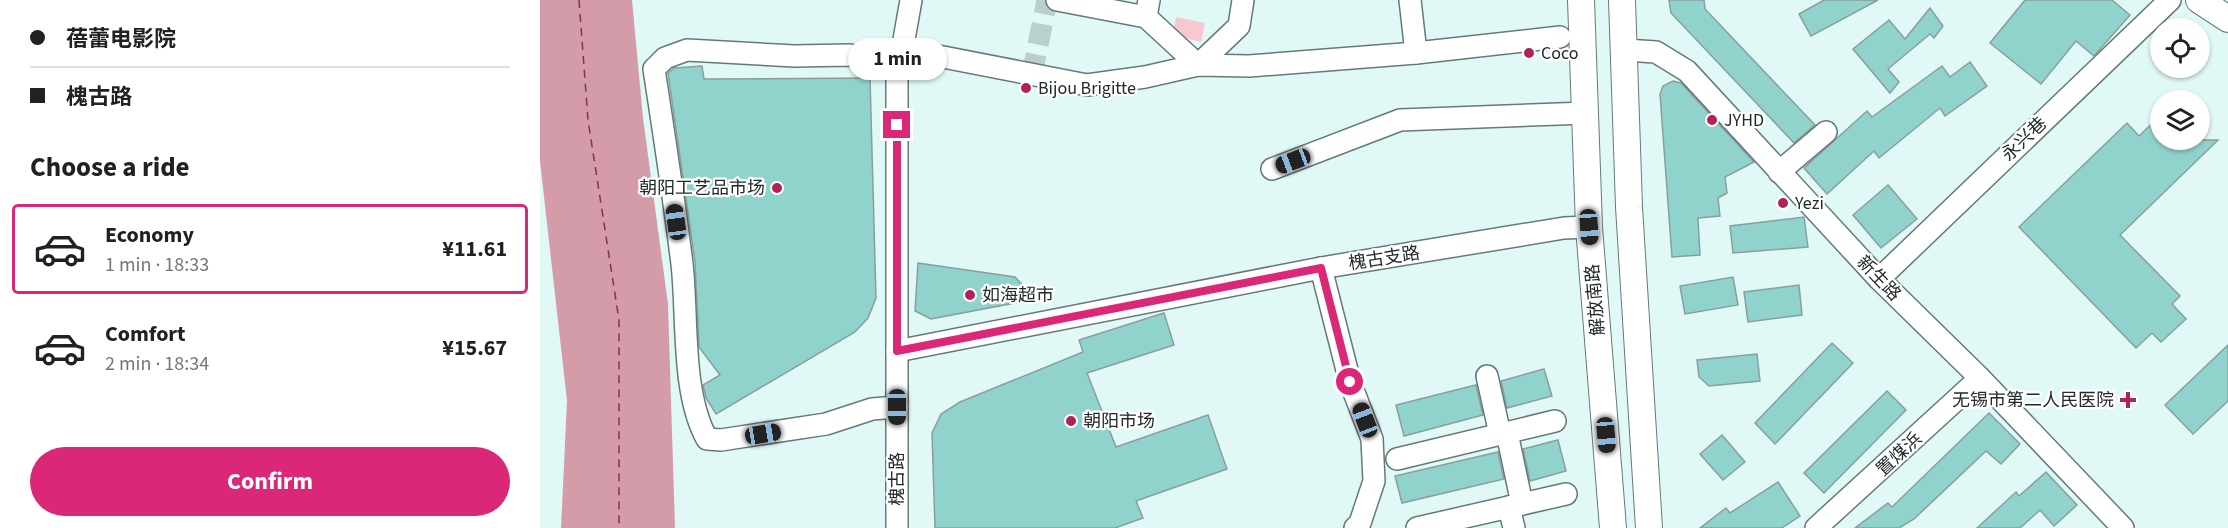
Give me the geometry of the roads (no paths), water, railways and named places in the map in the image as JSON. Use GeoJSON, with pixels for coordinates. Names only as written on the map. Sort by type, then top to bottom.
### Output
{"type":"FeatureCollection","features":[{"type":"Feature","properties":{"kind":"main road","name":"解放南路"},"geometry":{"type":"LineString","coordinates":[[1581,0],[1589,227],[1613,528]]}},
{"type":"Feature","properties":{"kind":"main road"},"geometry":{"type":"LineString","coordinates":[[1622,0],[1629,207],[1649,528]]}},
{"type":"Feature","properties":{"kind":"main road"},"geometry":{"type":"LineString","coordinates":[[2199,0],[2228,19]]}},
{"type":"Feature","properties":{"kind":"street","name":"槐古路"},"geometry":{"type":"LineString","coordinates":[[897,528],[897,80],[911,0]]}},
{"type":"Feature","properties":{"kind":"street"},"geometry":{"type":"LineString","coordinates":[[1057,0],[1147,8],[1198,65]]}},
{"type":"Feature","properties":{"kind":"street"},"geometry":{"type":"LineString","coordinates":[[1198,65],[1239,26],[1244,0]]}},
{"type":"Feature","properties":{"kind":"street"},"geometry":{"type":"LineString","coordinates":[[1410,0],[1416,53]]}},
{"type":"Feature","properties":{"kind":"street","name":"永兴巷"},"geometry":{"type":"LineString","coordinates":[[1879,279],[2170,0]]}},
{"type":"Feature","properties":{"kind":"street"},"geometry":{"type":"LineString","coordinates":[[897,407],[872,409],[826,424],[721,440],[707,438],[700,426],[692,388],[682,266],[654,69],[665,58],[687,50],[794,56],[901,56],[1087,85],[1144,77],[1198,65],[1248,66],[1416,53],[1560,38]]}},
{"type":"Feature","properties":{"kind":"street","name":"新生路"},"geometry":{"type":"LineString","coordinates":[[1625,50],[1656,52],[1687,71],[1879,279],[1980,378],[2123,528]]}},
{"type":"Feature","properties":{"kind":"street"},"geometry":{"type":"LineString","coordinates":[[1272,169],[1401,120],[1586,113]]}},
{"type":"Feature","properties":{"kind":"street"},"geometry":{"type":"LineString","coordinates":[[1779,172],[1826,132]]}},
{"type":"Feature","properties":{"kind":"street","name":"槐古支路"},"geometry":{"type":"LineString","coordinates":[[897,351],[1321,268],[1564,228],[1589,227]]}},
{"type":"Feature","properties":{"kind":"street"},"geometry":{"type":"LineString","coordinates":[[1321,268],[1350,382],[1372,440],[1374,481],[1360,523],[1355,528]]}},
{"type":"Feature","properties":{"kind":"street"},"geometry":{"type":"LineString","coordinates":[[1487,376],[1503,433],[1515,506],[1514,528]]}},
{"type":"Feature","properties":{"kind":"street","name":"置煤浜"},"geometry":{"type":"LineString","coordinates":[[1816,528],[1980,378]]}},
{"type":"Feature","properties":{"kind":"street"},"geometry":{"type":"LineString","coordinates":[[1397,459],[1556,421]]}},
{"type":"Feature","properties":{"kind":"street"},"geometry":{"type":"LineString","coordinates":[[1417,528],[1566,494]]}},
{"type":"Feature","properties":{"kind":"tunnel"},"geometry":{"type":"LineString","coordinates":[[1032,75],[1047,0]]}},
{"type":"Feature","properties":{"kind":"place","name":"Coco"},"geometry":{"type":"Point","coordinates":[1529,53]}},
{"type":"Feature","properties":{"kind":"place","name":"Bijou Brigitte"},"geometry":{"type":"Point","coordinates":[1026,88]}},
{"type":"Feature","properties":{"kind":"place","name":"JYHD"},"geometry":{"type":"Point","coordinates":[1712,120]}},
{"type":"Feature","properties":{"kind":"place","name":"朝阳工艺品市场"},"geometry":{"type":"Point","coordinates":[777,188]}},
{"type":"Feature","properties":{"kind":"place","name":"Yezi"},"geometry":{"type":"Point","coordinates":[1783,203]}},
{"type":"Feature","properties":{"kind":"place","name":"如海超市"},"geometry":{"type":"Point","coordinates":[970,295]}},
{"type":"Feature","properties":{"kind":"place","name":"无锡市第二人民医院"},"geometry":{"type":"Point","coordinates":[2128,400]}},
{"type":"Feature","properties":{"kind":"place","name":"朝阳市场"},"geometry":{"type":"Point","coordinates":[1071,421]}}]}
